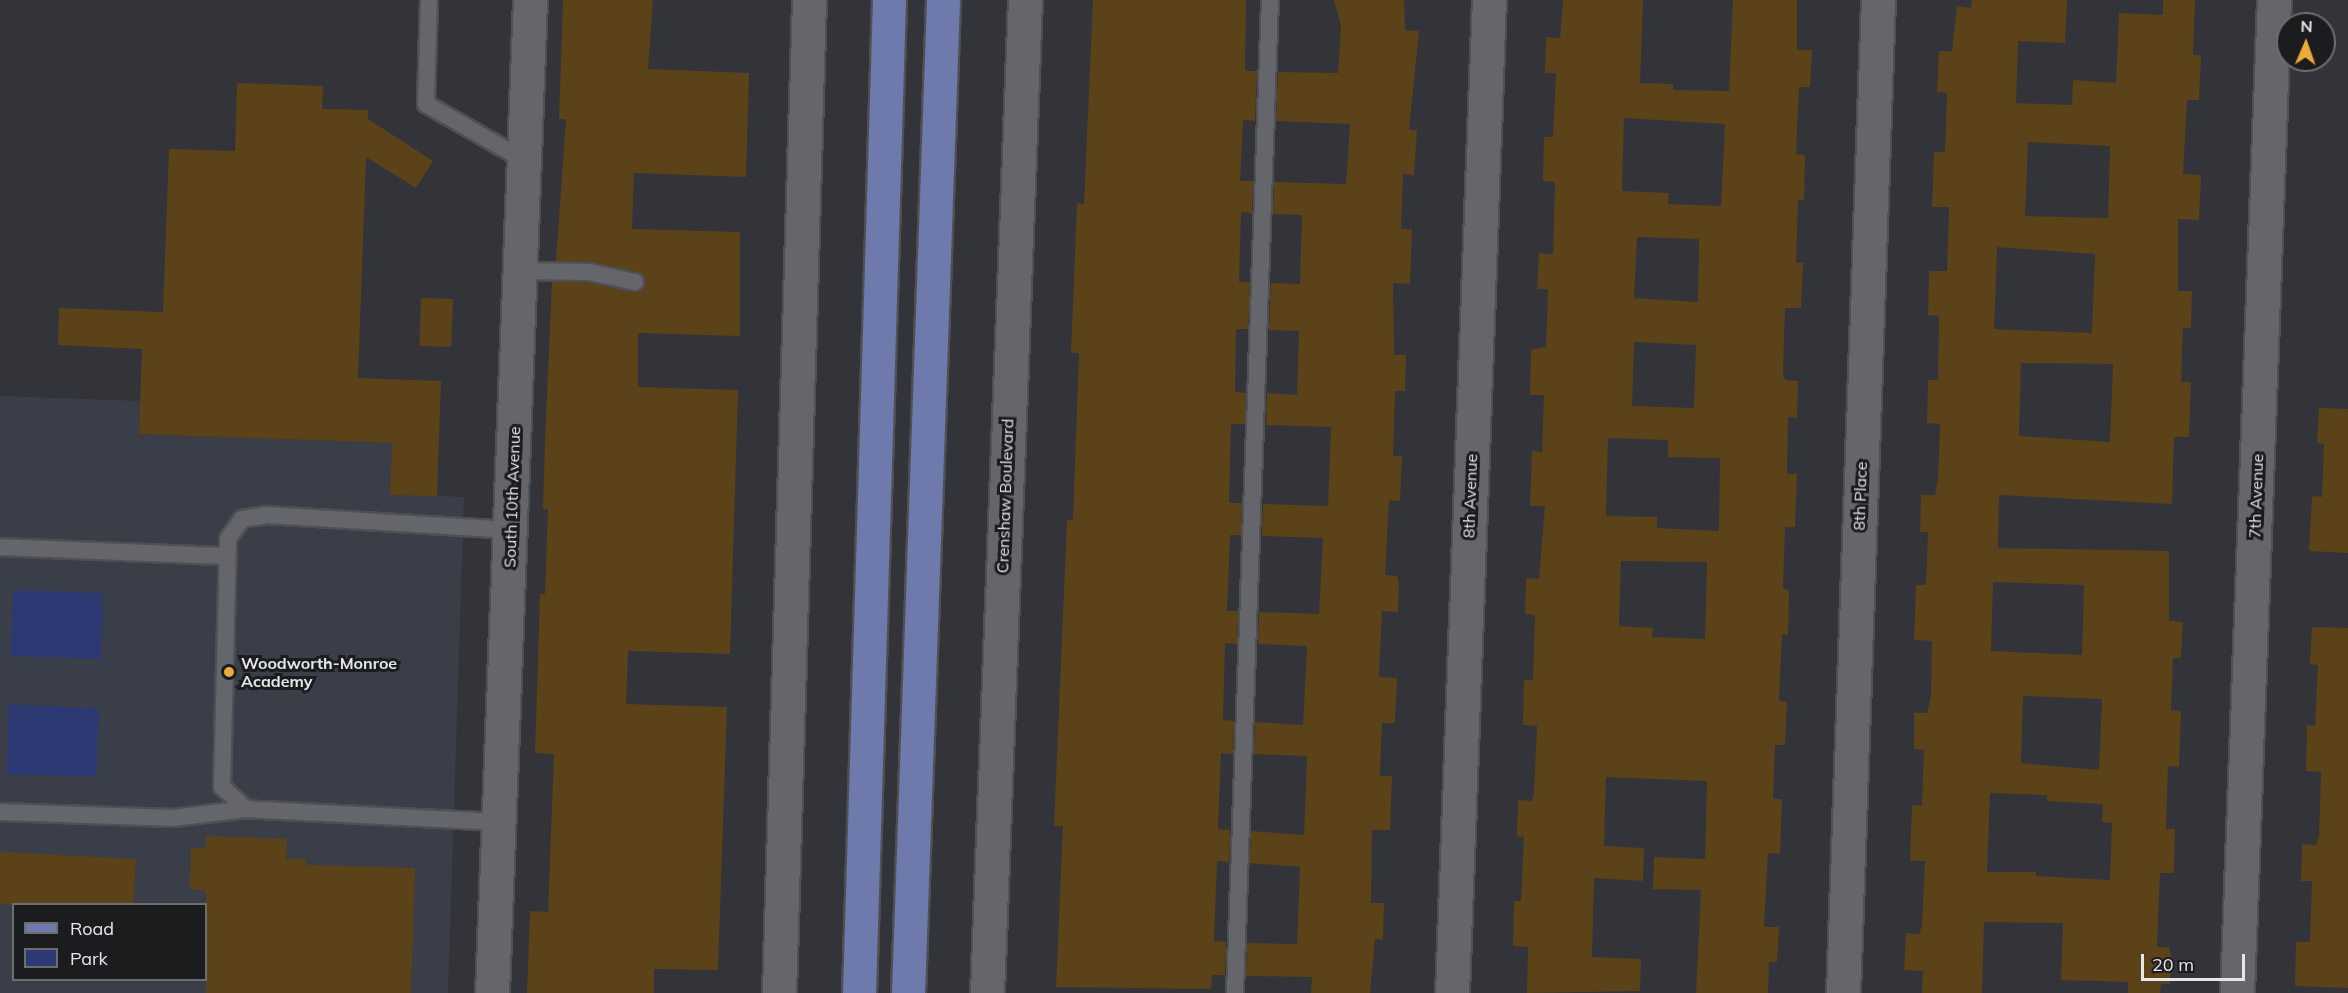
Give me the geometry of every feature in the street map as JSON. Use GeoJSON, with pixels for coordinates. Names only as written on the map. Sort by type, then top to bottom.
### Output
{"type":"FeatureCollection","features":[{"type":"Feature","properties":{"kind":"main road"},"geometry":{"type":"LineString","coordinates":[[859,993],[889,0]]}},
{"type":"Feature","properties":{"kind":"main road"},"geometry":{"type":"LineString","coordinates":[[908,993],[943,0]]}},
{"type":"Feature","properties":{"kind":"street","name":"South 10th Avenue"},"geometry":{"type":"LineString","coordinates":[[492,993],[530,0]]}},
{"type":"Feature","properties":{"kind":"street"},"geometry":{"type":"LineString","coordinates":[[779,993],[809,0]]}},
{"type":"Feature","properties":{"kind":"street","name":"Crenshaw Boulevard"},"geometry":{"type":"LineString","coordinates":[[987,993],[1025,0]]}},
{"type":"Feature","properties":{"kind":"street","name":"8th Avenue"},"geometry":{"type":"LineString","coordinates":[[1452,993],[1489,0]]}},
{"type":"Feature","properties":{"kind":"street","name":"8th Place"},"geometry":{"type":"LineString","coordinates":[[1843,993],[1878,0]]}},
{"type":"Feature","properties":{"kind":"street","name":"7th Avenue"},"geometry":{"type":"LineString","coordinates":[[2237,993],[2274,0]]}},
{"type":"Feature","properties":{"kind":"lane"},"geometry":{"type":"LineString","coordinates":[[429,0],[426,104],[524,160]]}},
{"type":"Feature","properties":{"kind":"lane"},"geometry":{"type":"LineString","coordinates":[[1235,993],[1270,0]]}},
{"type":"Feature","properties":{"kind":"lane"},"geometry":{"type":"LineString","coordinates":[[520,271],[589,272],[635,282]]}},
{"type":"Feature","properties":{"kind":"lane"},"geometry":{"type":"LineString","coordinates":[[246,809],[222,787],[220,768],[228,538],[242,519],[266,515],[511,530]]}},
{"type":"Feature","properties":{"kind":"lane"},"geometry":{"type":"LineString","coordinates":[[0,547],[227,556]]}},
{"type":"Feature","properties":{"kind":"lane"},"geometry":{"type":"LineString","coordinates":[[0,812],[173,818],[246,809],[499,822]]}},
{"type":"Feature","properties":{"kind":"shaded area","name":"Woodworth-Monroe Academy"},"geometry":{"type":"Polygon","coordinates":[[[0,396],[140,401],[139,434],[392,443],[390,494],[464,497],[448,993],[0,993],[0,396]]]}},
{"type":"Feature","properties":{"kind":"green space"},"geometry":{"type":"Polygon","coordinates":[[[13,590],[103,593],[101,659],[11,656],[13,590]]]}},
{"type":"Feature","properties":{"kind":"green space"},"geometry":{"type":"Polygon","coordinates":[[[9,705],[99,708],[97,777],[7,774],[9,705]]]}},
{"type":"Feature","properties":{"kind":"building"},"geometry":{"type":"Polygon","coordinates":[[[563,0],[653,0],[648,69],[749,73],[746,177],[634,173],[632,229],[740,232],[740,336],[638,333],[638,387],[738,390],[730,654],[628,651],[626,704],[727,707],[718,970],[654,969],[654,993],[527,993],[530,911],[548,912],[554,754],[535,753],[540,594],[545,594],[548,509],[543,509],[552,282],[588,282],[633,292],[645,284],[637,272],[591,262],[556,261],[566,119],[559,119],[563,0]]]}},
{"type":"Feature","properties":{"kind":"building"},"geometry":{"type":"Polygon","coordinates":[[[1093,0],[1246,0],[1245,71],[1257,71],[1255,121],[1243,120],[1240,181],[1253,181],[1252,213],[1241,212],[1239,282],[1250,282],[1248,329],[1236,329],[1235,392],[1246,393],[1245,424],[1231,424],[1229,503],[1242,503],[1241,535],[1230,535],[1227,611],[1238,611],[1237,644],[1225,643],[1223,720],[1234,721],[1233,754],[1221,753],[1218,829],[1230,830],[1229,862],[1217,861],[1214,941],[1226,942],[1225,975],[1212,975],[1211,989],[1056,987],[1063,826],[1054,826],[1067,520],[1073,520],[1079,353],[1071,353],[1077,203],[1084,204],[1093,0]]]}},
{"type":"Feature","properties":{"kind":"building"},"geometry":{"type":"Polygon","coordinates":[[[1334,0],[1404,0],[1405,30],[1419,31],[1409,130],[1417,130],[1414,175],[1403,174],[1401,229],[1412,229],[1410,284],[1393,283],[1394,355],[1406,355],[1405,391],[1395,391],[1393,456],[1402,456],[1400,501],[1389,500],[1385,575],[1397,576],[1399,583],[1398,612],[1382,611],[1379,677],[1397,678],[1395,723],[1382,723],[1380,776],[1392,776],[1390,830],[1372,830],[1371,903],[1384,903],[1383,940],[1375,939],[1370,993],[1311,993],[1312,977],[1246,976],[1247,943],[1297,944],[1300,867],[1250,863],[1251,831],[1304,835],[1307,756],[1254,754],[1255,722],[1303,725],[1307,646],[1258,644],[1259,612],[1319,614],[1323,538],[1262,536],[1263,504],[1328,506],[1331,427],[1266,425],[1267,393],[1297,395],[1299,331],[1269,330],[1271,283],[1300,284],[1302,215],[1273,214],[1274,182],[1346,184],[1350,124],[1276,121],[1278,72],[1338,73],[1341,27],[1334,0]]]}},
{"type":"Feature","properties":{"kind":"building"},"geometry":{"type":"Polygon","coordinates":[[[1563,0],[1643,0],[1640,83],[1673,84],[1673,90],[1729,91],[1733,0],[1797,0],[1797,50],[1812,50],[1810,87],[1799,87],[1796,154],[1805,155],[1804,200],[1798,200],[1796,263],[1803,263],[1801,308],[1785,308],[1783,372],[1785,380],[1798,381],[1797,418],[1788,417],[1787,474],[1797,474],[1795,527],[1785,527],[1783,589],[1789,590],[1788,635],[1782,634],[1779,701],[1787,702],[1785,745],[1775,745],[1773,799],[1782,799],[1780,854],[1768,853],[1764,927],[1779,927],[1777,962],[1769,962],[1768,993],[1696,993],[1701,890],[1653,889],[1654,857],[1705,859],[1707,781],[1606,777],[1604,846],[1644,848],[1643,881],[1594,878],[1592,957],[1641,959],[1640,991],[1527,993],[1528,947],[1513,946],[1514,901],[1521,901],[1524,837],[1517,836],[1518,800],[1532,801],[1537,726],[1523,725],[1524,680],[1533,680],[1535,615],[1525,614],[1526,578],[1539,579],[1545,506],[1530,506],[1532,451],[1542,452],[1544,395],[1530,395],[1531,350],[1546,347],[1548,289],[1537,289],[1539,253],[1553,254],[1555,182],[1543,181],[1544,137],[1553,137],[1556,73],[1545,73],[1546,37],[1560,38],[1563,0]],[[1624,118],[1622,191],[1669,193],[1668,204],[1721,206],[1725,124],[1624,118]],[[1637,237],[1634,298],[1698,302],[1699,239],[1637,237]],[[1634,342],[1632,406],[1694,408],[1696,345],[1634,342]],[[1608,438],[1606,516],[1657,517],[1657,528],[1719,531],[1720,458],[1668,457],[1668,440],[1608,438]],[[1621,561],[1619,626],[1653,628],[1652,637],[1705,639],[1707,562],[1621,561]]]}},
{"type":"Feature","properties":{"kind":"building"},"geometry":{"type":"Polygon","coordinates":[[[1972,0],[2067,0],[2065,43],[2018,41],[2016,103],[2072,105],[2073,80],[2116,83],[2119,13],[2163,15],[2163,0],[2195,0],[2193,55],[2201,55],[2199,100],[2187,100],[2183,174],[2201,175],[2199,220],[2178,219],[2178,291],[2192,291],[2191,328],[2183,328],[2181,382],[2191,382],[2189,437],[2174,437],[2172,504],[1999,495],[1998,548],[2169,551],[2169,621],[2183,622],[2181,658],[2173,658],[2171,710],[2181,711],[2179,767],[2168,766],[2166,829],[2175,829],[2174,873],[2160,873],[2157,947],[2169,947],[2170,984],[2161,984],[2160,993],[2128,993],[2128,982],[2061,980],[2063,923],[1984,922],[1982,993],[1922,993],[1923,971],[1904,970],[1906,933],[1919,934],[1922,926],[1925,861],[1910,861],[1912,805],[1922,806],[1924,750],[1914,749],[1914,713],[1927,713],[1931,696],[1932,641],[1914,640],[1916,585],[1926,585],[1928,532],[1920,532],[1921,495],[1935,495],[1940,424],[1927,423],[1928,380],[1938,380],[1939,316],[1928,315],[1929,271],[1947,271],[1949,207],[1932,207],[1934,152],[1945,152],[1947,93],[1937,92],[1939,51],[1952,51],[1957,6],[1971,8],[1972,0]],[[2028,142],[2025,216],[2108,218],[2110,146],[2028,142]],[[1997,247],[1994,329],[2092,333],[2095,254],[1997,247]],[[2021,363],[2019,436],[2110,442],[2113,364],[2021,363]],[[1993,582],[1991,651],[2082,655],[2084,585],[1993,582]],[[2023,696],[2021,763],[2099,770],[2102,699],[2023,696]],[[1990,793],[1987,872],[2036,872],[2036,876],[2110,880],[2112,823],[2102,822],[2103,804],[2047,801],[2047,795],[1990,793]]]}},
{"type":"Feature","properties":{"kind":"building"},"geometry":{"type":"Polygon","coordinates":[[[237,83],[323,86],[322,109],[368,110],[368,119],[433,161],[416,188],[366,157],[358,378],[441,381],[437,496],[390,495],[392,443],[139,434],[142,349],[58,345],[59,308],[163,312],[169,149],[235,151],[237,83]]]}},
{"type":"Feature","properties":{"kind":"building"},"geometry":{"type":"Polygon","coordinates":[[[421,298],[453,299],[451,347],[419,346],[421,298]]]}},
{"type":"Feature","properties":{"kind":"building"},"geometry":{"type":"Polygon","coordinates":[[[2319,408],[2348,409],[2348,553],[2309,551],[2312,496],[2322,497],[2324,444],[2317,443],[2319,408]]]}},
{"type":"Feature","properties":{"kind":"building"},"geometry":{"type":"Polygon","coordinates":[[[2312,627],[2348,628],[2348,988],[2295,986],[2296,942],[2310,942],[2312,881],[2301,881],[2302,844],[2316,845],[2319,836],[2321,772],[2306,771],[2307,725],[2315,726],[2318,665],[2310,664],[2312,627]]]}},
{"type":"Feature","properties":{"kind":"building"},"geometry":{"type":"Polygon","coordinates":[[[206,836],[287,839],[286,859],[306,859],[306,865],[415,868],[411,993],[206,993],[206,896],[204,890],[190,889],[191,848],[206,848],[206,836]]]}},
{"type":"Feature","properties":{"kind":"building"},"geometry":{"type":"Polygon","coordinates":[[[0,852],[136,859],[134,903],[0,904],[0,852]]]}},
{"type":"Feature","properties":{"kind":"place","name":"Woodworth-Monroe Academy"},"geometry":{"type":"Point","coordinates":[229,672]}}]}
